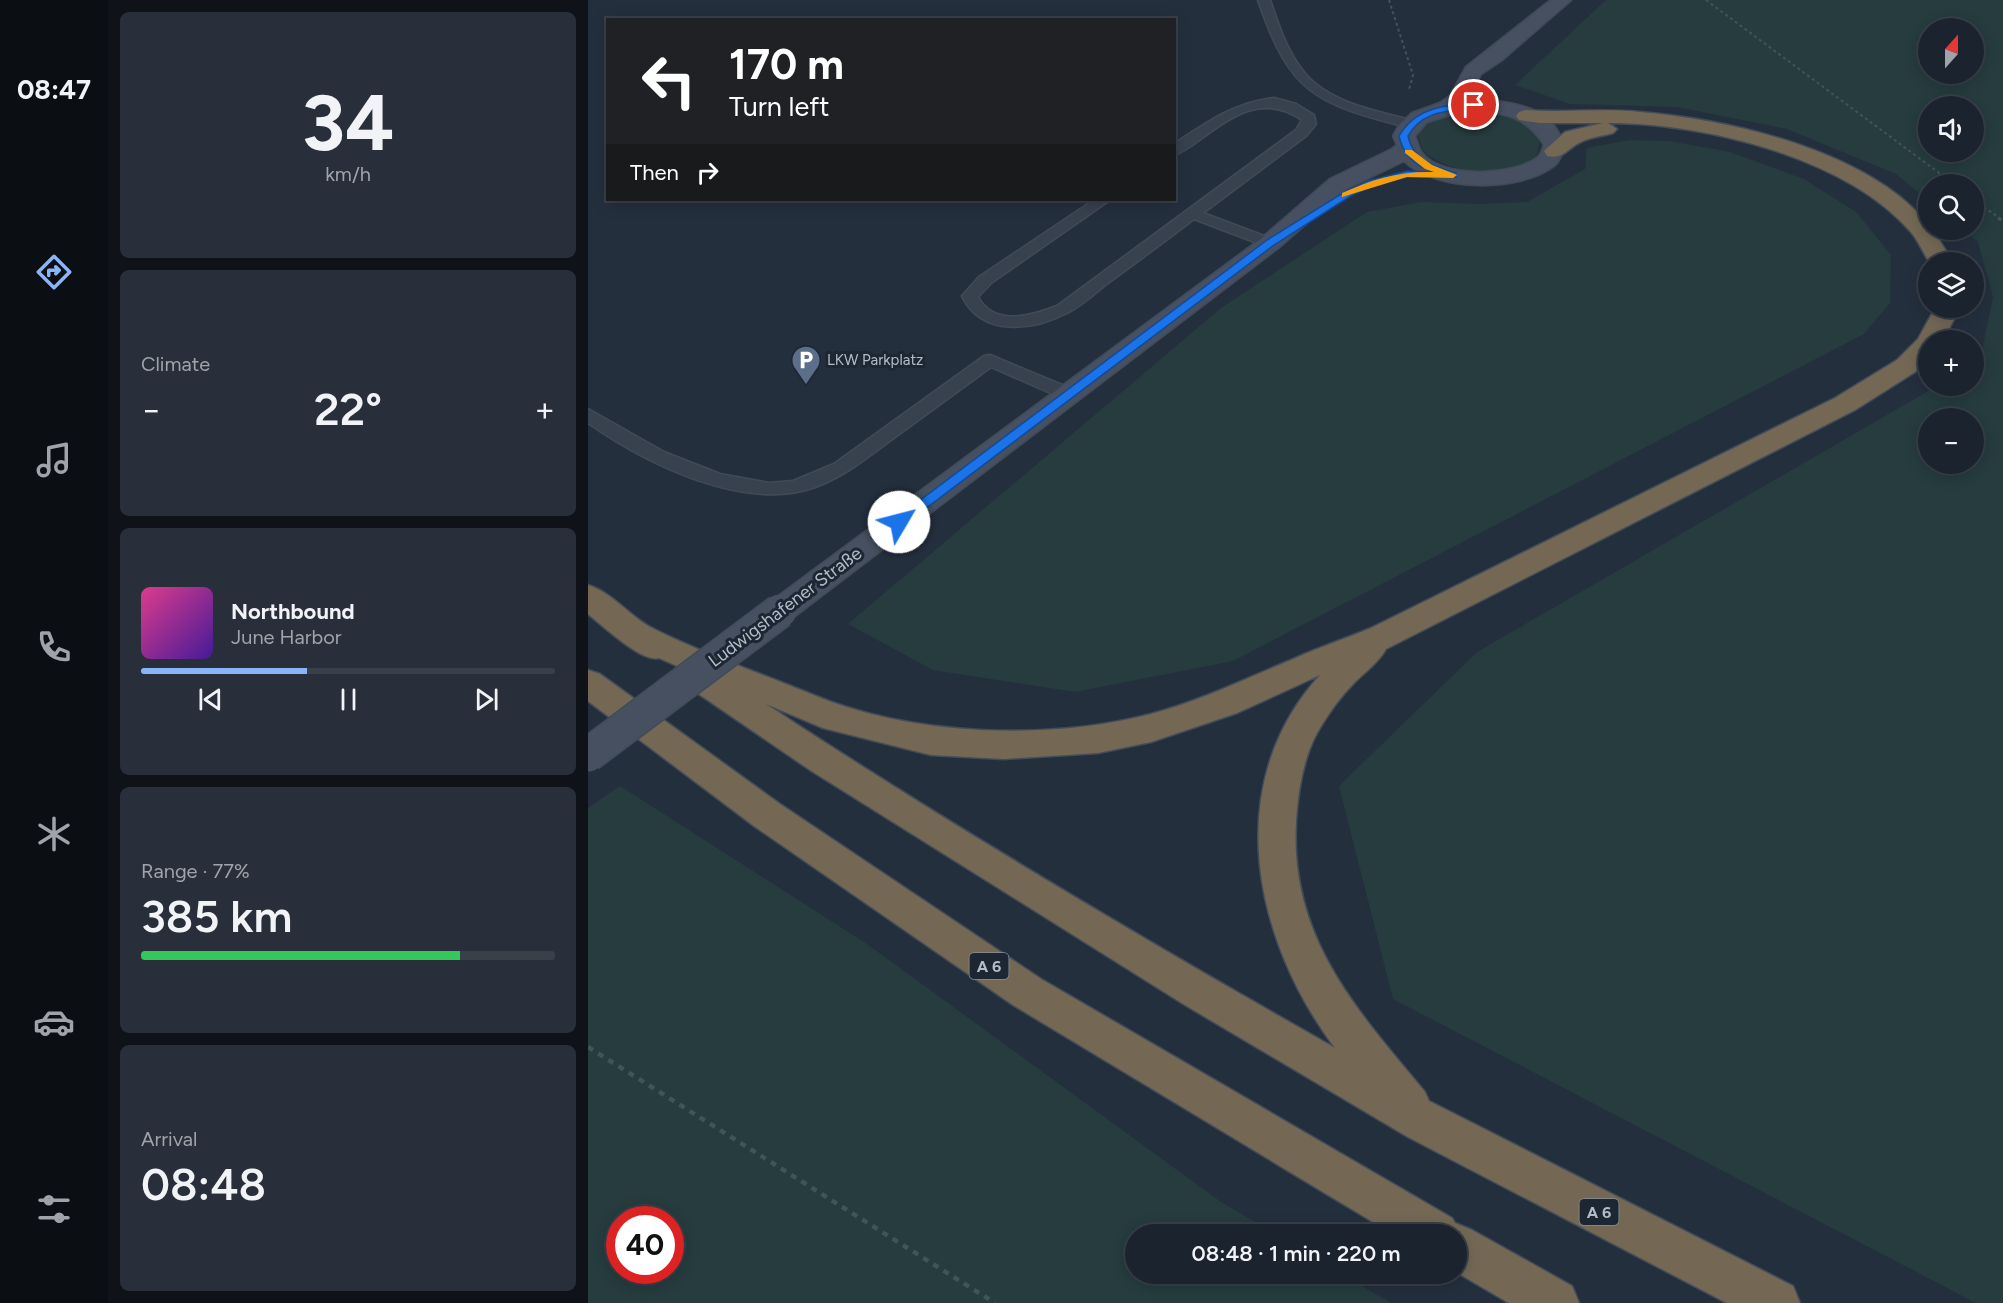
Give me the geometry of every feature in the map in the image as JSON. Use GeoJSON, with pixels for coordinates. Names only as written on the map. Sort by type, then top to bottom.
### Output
{"type":"FeatureCollection","features":[{"type":"Feature","properties":{"kind":"highway"},"geometry":{"type":"LineString","coordinates":[[1526,116],[1568,119],[1640,118],[1722,132],[1791,150],[1860,181],[1898,207],[1915,224],[1935,252]]}},
{"type":"Feature","properties":{"kind":"highway"},"geometry":{"type":"LineString","coordinates":[[1554,151],[1573,137],[1599,130],[1654,129],[1722,132]]}},
{"type":"Feature","properties":{"kind":"highway"},"geometry":{"type":"LineString","coordinates":[[635,634],[823,714],[931,741],[1004,745],[1098,739],[1151,728],[1225,704],[1304,668],[1383,638],[1845,404],[1906,366],[1918,354]]}},
{"type":"Feature","properties":{"kind":"highway","name":"A 6"},"geometry":{"type":"LineString","coordinates":[[588,597],[635,634],[823,760],[1199,992],[1423,1122],[1776,1303]]}},
{"type":"Feature","properties":{"kind":"highway"},"geometry":{"type":"LineString","coordinates":[[1383,638],[1352,664],[1319,699],[1295,741],[1276,811],[1278,873],[1284,907],[1312,977],[1338,1017],[1423,1122]]}},
{"type":"Feature","properties":{"kind":"highway","name":"A 6"},"geometry":{"type":"LineString","coordinates":[[588,683],[767,815],[1027,992],[1419,1224]]}},
{"type":"Feature","properties":{"kind":"highway"},"geometry":{"type":"LineString","coordinates":[[1467,1252],[1555,1303]]}},
{"type":"Feature","properties":{"kind":"street"},"geometry":{"type":"LineString","coordinates":[[1447,108],[1458,99],[1473,71],[1495,56],[1562,0]]}},
{"type":"Feature","properties":{"kind":"street"},"geometry":{"type":"LineString","coordinates":[[1495,56],[1488,75],[1486,90],[1491,100],[1501,108]]}},
{"type":"Feature","properties":{"kind":"street"},"geometry":{"type":"LineString","coordinates":[[1474,105],[1501,108],[1526,116],[1549,131],[1555,144],[1554,151],[1551,157],[1536,169],[1512,177],[1483,179],[1453,175],[1429,167],[1407,149],[1404,136],[1411,124],[1425,114],[1447,108],[1474,105]]}},
{"type":"Feature","properties":{"kind":"street","name":"Ludwigshafener Straße"},"geometry":{"type":"LineString","coordinates":[[1270,243],[1332,187],[1351,175],[1395,158],[1407,149]]}},
{"type":"Feature","properties":{"kind":"street","name":"Ludwigshafener Straße"},"geometry":{"type":"LineString","coordinates":[[588,755],[1270,243],[1349,193],[1371,183],[1407,174],[1453,175]]}},
{"type":"Feature","properties":{"kind":"lane"},"geometry":{"type":"LineString","coordinates":[[1264,0],[1271,22],[1301,78],[1322,92],[1361,109],[1411,124]]}},
{"type":"Feature","properties":{"kind":"lane"},"geometry":{"type":"LineString","coordinates":[[1102,201],[985,280],[970,296],[973,306],[980,313],[992,319],[1007,321],[1035,319],[1063,309],[1301,133],[1309,124],[1309,118],[1302,111],[1277,103],[1247,105],[1176,150]]}},
{"type":"Feature","properties":{"kind":"lane"},"geometry":{"type":"LineString","coordinates":[[1192,214],[1270,243]]}},
{"type":"Feature","properties":{"kind":"lane"},"geometry":{"type":"LineString","coordinates":[[588,415],[611,432],[649,453],[738,485],[775,489],[792,488],[815,481],[840,468],[990,360],[1068,394]]}},
{"type":"Feature","properties":{"kind":"path"},"geometry":{"type":"LineString","coordinates":[[1361,109],[1407,93],[1412,86],[1413,75],[1389,0]]}},
{"type":"Feature","properties":{"kind":"path"},"geometry":{"type":"LineString","coordinates":[[1706,0],[1941,174]]}},
{"type":"Feature","properties":{"kind":"path"},"geometry":{"type":"LineString","coordinates":[[1984,207],[2003,221]]}},
{"type":"Feature","properties":{"kind":"path"},"geometry":{"type":"LineString","coordinates":[[588,1047],[853,1216],[995,1303]]}},
{"type":"Feature","properties":{"kind":"green space"},"geometry":{"type":"Polygon","coordinates":[[[1606,0],[2003,0],[2003,1303],[1976,1303],[1393,999],[1339,786],[1477,652],[1920,396],[1984,396],[1984,341],[1993,297],[1984,264],[1984,252],[1981,252],[1976,240],[1984,240],[1984,174],[1918,174],[1918,192],[1896,174],[1787,129],[1677,107],[1570,104],[1515,85],[1606,0]]]}},
{"type":"Feature","properties":{"kind":"green space"},"geometry":{"type":"Polygon","coordinates":[[[1469,112],[1509,117],[1527,126],[1540,140],[1537,155],[1511,169],[1480,172],[1449,166],[1423,151],[1418,135],[1422,129],[1434,120],[1447,115],[1469,112]]]}},
{"type":"Feature","properties":{"kind":"green space"},"geometry":{"type":"Polygon","coordinates":[[[1629,140],[1669,141],[1730,152],[1804,179],[1856,212],[1891,255],[1890,303],[1864,334],[1233,661],[1075,692],[933,670],[848,624],[1221,308],[1367,212],[1421,202],[1480,204],[1527,202],[1585,169],[1587,148],[1629,140]]]}},
{"type":"Feature","properties":{"kind":"green space"},"geometry":{"type":"Polygon","coordinates":[[[620,786],[867,944],[1221,1202],[1258,1224],[1125,1224],[1125,1284],[1358,1284],[1391,1303],[588,1303],[588,808],[620,786]]]}},
{"type":"Feature","properties":{"kind":"slow traffic"},"geometry":{"type":"LineString","coordinates":[[1346,195],[1371,183],[1407,174],[1453,175],[1440,172],[1419,162],[1409,152]]}},
{"type":"Feature","properties":{"kind":"place","name":"LKW Parkplatz"},"geometry":{"type":"Point","coordinates":[806,386]}},
{"type":"Feature","properties":{"kind":"route"},"geometry":{"type":"LineString","coordinates":[[899,522],[1270,243],[1349,193],[1371,183],[1407,174],[1453,175],[1440,172],[1419,162],[1407,149],[1404,136],[1411,124],[1425,114],[1435,110],[1474,105]]}}]}
